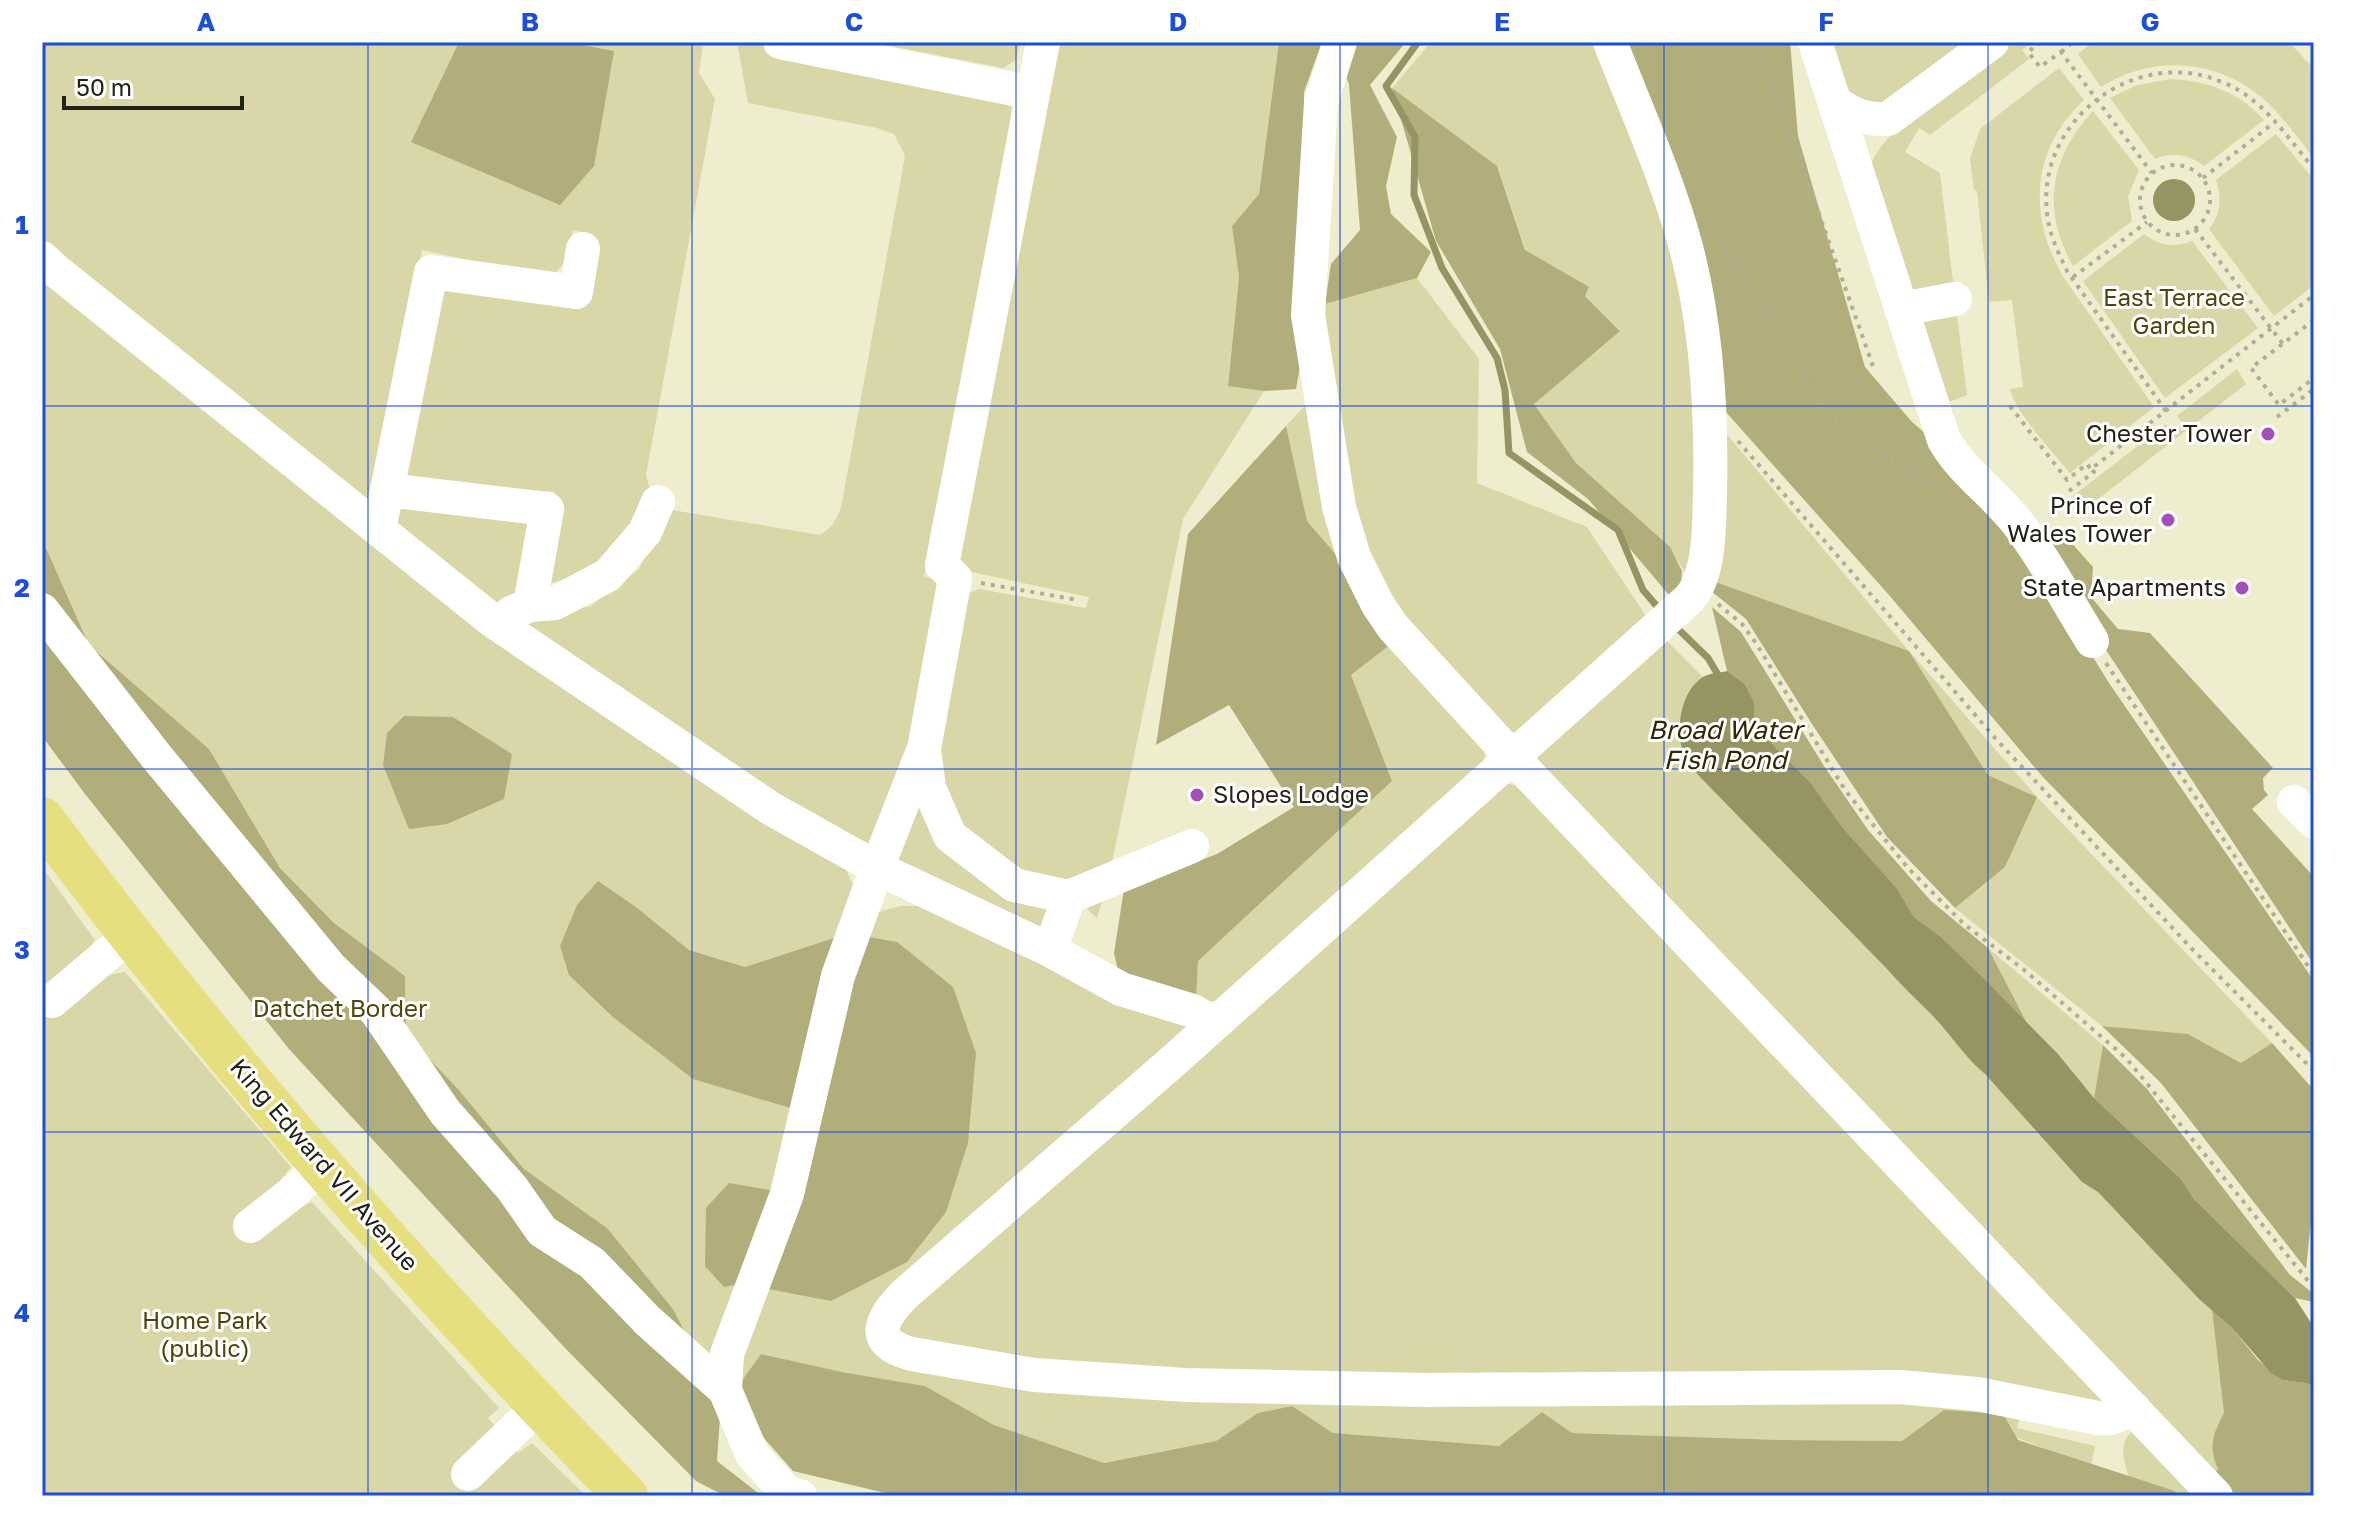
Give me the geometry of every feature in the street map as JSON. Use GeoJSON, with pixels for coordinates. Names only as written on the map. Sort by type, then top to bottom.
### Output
{"type":"FeatureCollection","features":[{"type":"Feature","properties":{"kind":"main road","name":"King Edward VII Avenue"},"geometry":{"type":"LineString","coordinates":[[42,819],[129,936],[321,1166],[539,1406],[626,1496]]}},
{"type":"Feature","properties":{"kind":"lane"},"geometry":{"type":"LineString","coordinates":[[780,42],[1033,93]]}},
{"type":"Feature","properties":{"kind":"lane"},"geometry":{"type":"LineString","coordinates":[[725,1390],[727,1354],[787,1194],[838,976],[924,749],[955,578],[942,565],[1043,42]]}},
{"type":"Feature","properties":{"kind":"lane"},"geometry":{"type":"LineString","coordinates":[[1340,42],[1321,102],[1308,315],[1339,507],[1354,557],[1378,605],[1393,627],[1512,757],[2216,1496]]}},
{"type":"Feature","properties":{"kind":"lane"},"geometry":{"type":"LineString","coordinates":[[1610,42],[1686,246],[1703,328],[1708,412],[1709,526],[1701,575],[1677,609],[1214,1024],[905,1294],[883,1319],[881,1328],[884,1338],[912,1354],[1034,1375],[1159,1384],[1427,1390],[1900,1387],[1977,1394],[2098,1418],[2110,1418],[2134,1409]]}},
{"type":"Feature","properties":{"kind":"lane"},"geometry":{"type":"LineString","coordinates":[[1815,42],[1944,440],[1963,467],[2022,529],[2092,641]]}},
{"type":"Feature","properties":{"kind":"lane"},"geometry":{"type":"LineString","coordinates":[[1856,167],[1860,150],[1888,119],[1992,42]]}},
{"type":"Feature","properties":{"kind":"lane"},"geometry":{"type":"LineString","coordinates":[[1835,102],[1854,116],[1888,119]]}},
{"type":"Feature","properties":{"kind":"lane"},"geometry":{"type":"LineString","coordinates":[[379,530],[431,272],[576,292],[583,249]]}},
{"type":"Feature","properties":{"kind":"lane"},"geometry":{"type":"LineString","coordinates":[[42,258],[493,621],[770,808],[877,868],[1050,950],[1121,989],[1193,1011],[1214,1024]]}},
{"type":"Feature","properties":{"kind":"lane"},"geometry":{"type":"LineString","coordinates":[[1901,309],[1955,299]]}},
{"type":"Feature","properties":{"kind":"lane"},"geometry":{"type":"LineString","coordinates":[[387,490],[547,509],[530,605]]}},
{"type":"Feature","properties":{"kind":"lane"},"geometry":{"type":"LineString","coordinates":[[493,621],[530,605],[555,603],[608,575],[645,532],[658,502]]}},
{"type":"Feature","properties":{"kind":"lane"},"geometry":{"type":"LineString","coordinates":[[42,610],[156,756],[331,968],[376,1011],[445,1112],[512,1188],[542,1231],[592,1263],[648,1321],[725,1390],[752,1454],[787,1493],[800,1496]]}},
{"type":"Feature","properties":{"kind":"lane"},"geometry":{"type":"LineString","coordinates":[[924,749],[929,788],[950,836],[1014,885],[1069,897],[1192,846]]}},
{"type":"Feature","properties":{"kind":"lane"},"geometry":{"type":"LineString","coordinates":[[1050,950],[1069,897]]}},
{"type":"Feature","properties":{"kind":"lane"},"geometry":{"type":"LineString","coordinates":[[52,1001],[129,936]]}},
{"type":"Feature","properties":{"kind":"lane"},"geometry":{"type":"LineString","coordinates":[[250,1226],[321,1166]]}},
{"type":"Feature","properties":{"kind":"lane"},"geometry":{"type":"LineString","coordinates":[[468,1474],[539,1406]]}},
{"type":"Feature","properties":{"kind":"path"},"geometry":{"type":"LineString","coordinates":[[1758,42],[1873,366]]}},
{"type":"Feature","properties":{"kind":"path"},"geometry":{"type":"LineString","coordinates":[[2041,42],[2028,52],[2040,67],[2073,42]]}},
{"type":"Feature","properties":{"kind":"path"},"geometry":{"type":"LineString","coordinates":[[2061,52],[2152,173]]}},
{"type":"Feature","properties":{"kind":"path"},"geometry":{"type":"LineString","coordinates":[[2166,411],[2056,248],[2046,212],[2048,182],[2054,158],[2066,132],[2097,99],[2117,85],[2139,77],[2168,72],[2186,73],[2233,86],[2259,105],[2314,169]]}},
{"type":"Feature","properties":{"kind":"path"},"geometry":{"type":"LineString","coordinates":[[2203,178],[2275,122]]}},
{"type":"Feature","properties":{"kind":"path"},"geometry":{"type":"LineString","coordinates":[[2170,165],[2179,165],[2203,178],[2210,201],[2208,212],[2195,229],[2175,235],[2165,234],[2147,222],[2139,202],[2141,191],[2152,173],[2170,165]]}},
{"type":"Feature","properties":{"kind":"path"},"geometry":{"type":"LineString","coordinates":[[2073,277],[2147,222]]}},
{"type":"Feature","properties":{"kind":"path"},"geometry":{"type":"LineString","coordinates":[[1709,224],[1747,279],[1819,400],[1834,417],[1884,454],[1960,502]]}},
{"type":"Feature","properties":{"kind":"path"},"geometry":{"type":"LineString","coordinates":[[2195,229],[2283,344]]}},
{"type":"Feature","properties":{"kind":"path"},"geometry":{"type":"LineString","coordinates":[[2091,469],[2314,295]]}},
{"type":"Feature","properties":{"kind":"path"},"geometry":{"type":"LineString","coordinates":[[2277,417],[2314,388],[2312,379],[2279,405],[2251,368],[2314,320]]}},
{"type":"Feature","properties":{"kind":"path"},"geometry":{"type":"LineString","coordinates":[[2010,406],[2067,480],[2087,464],[2094,472],[2069,491]]}},
{"type":"Feature","properties":{"kind":"path"},"geometry":{"type":"LineString","coordinates":[[1708,412],[1741,444],[1996,739],[2193,950],[2314,1071]]}},
{"type":"Feature","properties":{"kind":"path"},"geometry":{"type":"LineString","coordinates":[[955,578],[1078,600]]}},
{"type":"Feature","properties":{"kind":"path"},"geometry":{"type":"LineString","coordinates":[[1677,609],[1726,609],[1742,624],[1845,790],[1908,868],[1965,925],[2023,969],[2134,1066],[2293,1266],[2314,1288]]}},
{"type":"Feature","properties":{"kind":"path"},"geometry":{"type":"LineString","coordinates":[[2092,641],[2314,975]]}},
{"type":"Feature","properties":{"kind":"green space"},"geometry":{"type":"Polygon","coordinates":[[[42,42],[459,42],[411,142],[614,51],[567,42],[703,42],[699,73],[715,99],[646,475],[652,497],[608,558],[584,574],[540,586],[555,492],[544,491],[540,503],[407,484],[396,468],[437,281],[581,300],[593,235],[573,230],[564,262],[549,277],[422,250],[379,475],[370,499],[355,501],[94,288],[42,241],[42,42]]]}},
{"type":"Feature","properties":{"kind":"green space"},"geometry":{"type":"Polygon","coordinates":[[[459,42],[567,42],[614,51],[594,166],[560,205],[411,142],[459,42]]]}},
{"type":"Feature","properties":{"kind":"green space"},"geometry":{"type":"Polygon","coordinates":[[[737,42],[752,42],[1012,90],[1011,115],[924,576],[938,581],[917,749],[875,844],[857,852],[519,624],[539,616],[591,606],[639,569],[666,509],[820,535],[832,526],[841,508],[905,156],[894,134],[877,128],[748,103],[737,42]]]}},
{"type":"Feature","properties":{"kind":"green space"},"geometry":{"type":"Polygon","coordinates":[[[869,42],[1020,42],[1016,60],[1003,68],[869,42]]]}},
{"type":"Feature","properties":{"kind":"green space"},"geometry":{"type":"Polygon","coordinates":[[[1055,42],[1279,42],[1259,194],[1232,226],[1239,277],[1228,385],[1264,391],[1183,519],[1109,877],[1097,918],[1073,896],[1036,878],[981,844],[958,821],[933,752],[965,595],[979,589],[1086,608],[1089,597],[958,569],[1055,42]]]}},
{"type":"Feature","properties":{"kind":"green space"},"geometry":{"type":"Polygon","coordinates":[[[1279,42],[1322,42],[1304,92],[1304,345],[1296,389],[1264,391],[1228,386],[1239,277],[1232,226],[1259,194],[1279,42]]]}},
{"type":"Feature","properties":{"kind":"green space"},"geometry":{"type":"Polygon","coordinates":[[[1346,42],[1406,42],[1370,85],[1397,137],[1386,186],[1391,214],[1431,252],[1417,278],[1325,304],[1331,264],[1360,230],[1349,84],[1340,60],[1346,42]]]}},
{"type":"Feature","properties":{"kind":"green space"},"geometry":{"type":"Polygon","coordinates":[[[1431,42],[1602,42],[1681,252],[1704,512],[1688,577],[1669,547],[1576,463],[1534,404],[1620,330],[1585,296],[1589,288],[1526,251],[1497,166],[1392,88],[1431,42]]]}},
{"type":"Feature","properties":{"kind":"green space"},"geometry":{"type":"Polygon","coordinates":[[[1627,42],[1790,42],[1798,136],[1865,367],[1912,422],[1933,440],[2034,562],[2109,683],[2314,981],[2314,1057],[2042,776],[1889,595],[1717,402],[1627,42]]]}},
{"type":"Feature","properties":{"kind":"green space"},"geometry":{"type":"Polygon","coordinates":[[[1823,42],[1978,42],[1879,105],[1851,98],[1823,42]]]}},
{"type":"Feature","properties":{"kind":"green space"},"geometry":{"type":"Polygon","coordinates":[[[2007,42],[2032,42],[2022,50],[2029,59],[1930,135],[1919,128],[1905,152],[1940,173],[1954,290],[1909,299],[1870,167],[1878,151],[1910,117],[2007,42]]]}},
{"type":"Feature","properties":{"kind":"green space"},"geometry":{"type":"Polygon","coordinates":[[[2093,42],[2289,42],[2314,69],[2314,158],[2261,97],[2235,79],[2216,72],[2197,67],[2157,66],[2119,77],[2101,87],[2078,54],[2093,42]]]}},
{"type":"Feature","properties":{"kind":"green space","name":"East Terrace Garden"},"geometry":{"type":"Polygon","coordinates":[[[2059,68],[2084,100],[2066,119],[2045,161],[2040,183],[2044,229],[2062,275],[2154,407],[2070,473],[2027,420],[2010,389],[2023,387],[2012,300],[1989,302],[1977,191],[1974,190],[1970,159],[1980,129],[2059,68]]]}},
{"type":"Feature","properties":{"kind":"green space"},"geometry":{"type":"Polygon","coordinates":[[[2171,79],[2198,82],[2222,90],[2244,102],[2264,120],[2204,166],[2181,155],[2155,159],[2110,98],[2137,85],[2171,79]]]}},
{"type":"Feature","properties":{"kind":"green space"},"geometry":{"type":"Polygon","coordinates":[[[1392,88],[1497,166],[1525,250],[1589,287],[1585,296],[1620,331],[1534,404],[1576,463],[1670,547],[1682,571],[1680,598],[1674,601],[1588,499],[1527,452],[1500,349],[1436,241],[1392,88]]]}},
{"type":"Feature","properties":{"kind":"green space","name":"East Terrace Garden"},"geometry":{"type":"Polygon","coordinates":[[[2093,111],[2139,170],[2128,196],[2132,221],[2073,266],[2057,224],[2055,185],[2067,147],[2093,111]]]}},
{"type":"Feature","properties":{"kind":"green space","name":"East Terrace Garden"},"geometry":{"type":"Polygon","coordinates":[[[2276,134],[2314,180],[2314,285],[2274,316],[2209,229],[2219,206],[2216,180],[2276,134]]]}},
{"type":"Feature","properties":{"kind":"green space","name":"East Terrace Garden"},"geometry":{"type":"Polygon","coordinates":[[[2144,234],[2167,245],[2192,241],[2258,328],[2165,398],[2083,281],[2144,234]]]}},
{"type":"Feature","properties":{"kind":"green space"},"geometry":{"type":"Polygon","coordinates":[[[42,263],[845,867],[857,895],[843,935],[745,967],[689,950],[636,907],[598,882],[613,1017],[645,1040],[797,1110],[744,1283],[721,1402],[673,1309],[607,1228],[524,1169],[458,1090],[406,1035],[405,976],[334,923],[280,868],[209,749],[89,645],[42,539],[42,263]]]}},
{"type":"Feature","properties":{"kind":"green space"},"geometry":{"type":"Polygon","coordinates":[[[1417,278],[1479,359],[1477,483],[1587,527],[1650,622],[1523,731],[1510,733],[1382,598],[1328,415],[1325,304],[1417,278]]]}},
{"type":"Feature","properties":{"kind":"green space"},"geometry":{"type":"Polygon","coordinates":[[[1956,308],[1967,395],[1949,402],[1954,414],[1945,417],[1913,315],[1956,308]]]}},
{"type":"Feature","properties":{"kind":"green space","name":"East Terrace Garden"},"geometry":{"type":"Polygon","coordinates":[[[2237,369],[2246,384],[2084,510],[2073,496],[2166,424],[2172,432],[2183,424],[2177,416],[2237,369]]]}},
{"type":"Feature","properties":{"kind":"green space"},"geometry":{"type":"Polygon","coordinates":[[[1313,397],[1356,578],[1307,521],[1286,426],[1313,397]]]}},
{"type":"Feature","properties":{"kind":"green space"},"geometry":{"type":"Polygon","coordinates":[[[1286,426],[1307,521],[1356,578],[1395,641],[1351,675],[1392,781],[1198,961],[1196,999],[1120,979],[1114,953],[1124,889],[1217,854],[1294,807],[1229,705],[1156,745],[1188,534],[1286,426]]]}},
{"type":"Feature","properties":{"kind":"green space"},"geometry":{"type":"Polygon","coordinates":[[[1720,426],[1909,651],[1710,580],[1720,426]]]}},
{"type":"Feature","properties":{"kind":"green space"},"geometry":{"type":"Polygon","coordinates":[[[392,503],[528,515],[526,590],[494,604],[395,537],[392,503]]]}},
{"type":"Feature","properties":{"kind":"green space"},"geometry":{"type":"Polygon","coordinates":[[[2060,530],[2093,567],[2091,597],[2118,629],[2150,633],[2273,768],[2263,778],[2264,790],[2268,795],[2252,809],[2314,877],[2314,965],[2108,653],[2041,542],[2060,530]]]}},
{"type":"Feature","properties":{"kind":"green space","name":"Datchet Border"},"geometry":{"type":"Polygon","coordinates":[[[42,539],[89,645],[209,749],[280,868],[334,923],[405,976],[406,1035],[458,1089],[524,1169],[607,1228],[673,1309],[721,1402],[717,1461],[762,1496],[725,1496],[696,1481],[564,1347],[289,1049],[85,794],[42,736],[42,539]]]}},
{"type":"Feature","properties":{"kind":"green space"},"geometry":{"type":"Polygon","coordinates":[[[1710,580],[1909,651],[1988,775],[2037,797],[2005,867],[1955,908],[1887,837],[1746,619],[1711,591],[1710,580]]]}},
{"type":"Feature","properties":{"kind":"green space"},"geometry":{"type":"Polygon","coordinates":[[[1712,607],[1741,632],[1824,766],[1868,830],[1931,901],[1988,948],[2029,1027],[1940,936],[1914,917],[1895,888],[1843,828],[1807,779],[1775,747],[1754,718],[1754,704],[1745,684],[1727,671],[1712,607]]]}},
{"type":"Feature","properties":{"kind":"green space"},"geometry":{"type":"Polygon","coordinates":[[[1662,636],[1703,677],[1689,691],[1685,758],[1700,777],[1931,1014],[2082,1182],[2098,1192],[2212,1310],[2224,1413],[2216,1427],[2218,1469],[2211,1476],[1535,771],[1539,751],[1662,636]]]}},
{"type":"Feature","properties":{"kind":"green space"},"geometry":{"type":"Polygon","coordinates":[[[1395,641],[1481,738],[1485,756],[1478,777],[1221,1002],[1196,999],[1198,961],[1392,781],[1351,675],[1395,641]]]}},
{"type":"Feature","properties":{"kind":"green space"},"geometry":{"type":"Polygon","coordinates":[[[1909,651],[2037,797],[2272,1043],[2241,1063],[2188,1034],[2102,1026],[1955,908],[2005,867],[2036,797],[1988,775],[1909,651]]]}},
{"type":"Feature","properties":{"kind":"green space"},"geometry":{"type":"Polygon","coordinates":[[[404,716],[453,717],[512,754],[504,799],[447,824],[409,829],[383,765],[387,733],[404,716]]]}},
{"type":"Feature","properties":{"kind":"green space"},"geometry":{"type":"Polygon","coordinates":[[[1507,783],[1530,789],[2110,1400],[2099,1412],[1973,1387],[1127,1377],[907,1348],[893,1318],[1507,783]]]}},
{"type":"Feature","properties":{"kind":"green space"},"geometry":{"type":"Polygon","coordinates":[[[919,785],[1051,909],[1049,935],[892,870],[919,785]]]}},
{"type":"Feature","properties":{"kind":"green space","name":"Home Park (public)"},"geometry":{"type":"Polygon","coordinates":[[[42,867],[95,940],[85,953],[103,976],[125,972],[291,1167],[280,1181],[302,1207],[312,1202],[499,1408],[488,1418],[518,1453],[532,1443],[586,1496],[42,1496],[42,867]]]}},
{"type":"Feature","properties":{"kind":"green space"},"geometry":{"type":"Polygon","coordinates":[[[598,881],[689,950],[745,967],[843,935],[797,1110],[693,1079],[613,1017],[569,975],[560,946],[577,905],[598,881]]]}},
{"type":"Feature","properties":{"kind":"green space"},"geometry":{"type":"Polygon","coordinates":[[[901,906],[927,906],[1190,1023],[877,1322],[1005,1376],[1864,1391],[2022,1411],[2017,1428],[2095,1446],[2091,1466],[1944,1410],[1902,1441],[1572,1433],[1542,1412],[1500,1446],[1333,1433],[1292,1406],[1258,1413],[1216,1441],[1104,1463],[994,1425],[925,1386],[761,1354],[738,1386],[758,1287],[858,935],[878,912],[901,906]]]}},
{"type":"Feature","properties":{"kind":"green space"},"geometry":{"type":"Polygon","coordinates":[[[858,935],[897,942],[953,987],[976,1053],[968,1143],[946,1212],[907,1262],[831,1301],[758,1287],[858,935]]]}},
{"type":"Feature","properties":{"kind":"green space"},"geometry":{"type":"Polygon","coordinates":[[[1988,948],[2103,1045],[2094,1098],[2058,1054],[2029,1027],[1988,948]]]}},
{"type":"Feature","properties":{"kind":"green space"},"geometry":{"type":"Polygon","coordinates":[[[2102,1026],[2188,1034],[2241,1063],[2272,1043],[2314,1090],[2314,1221],[2311,1221],[2306,1269],[2161,1083],[2102,1026]]]}},
{"type":"Feature","properties":{"kind":"green space"},"geometry":{"type":"Polygon","coordinates":[[[2103,1045],[2147,1089],[2290,1275],[2314,1294],[2314,1302],[2295,1298],[2194,1199],[2181,1179],[2094,1098],[2103,1045]]]}},
{"type":"Feature","properties":{"kind":"green space"},"geometry":{"type":"Polygon","coordinates":[[[729,1183],[776,1191],[744,1283],[724,1287],[705,1266],[706,1208],[729,1183]]]}},
{"type":"Feature","properties":{"kind":"green space"},"geometry":{"type":"Polygon","coordinates":[[[2212,1310],[2232,1328],[2258,1360],[2283,1380],[2314,1386],[2314,1496],[2232,1496],[2211,1476],[2218,1469],[2213,1440],[2224,1413],[2212,1310]]]}},
{"type":"Feature","properties":{"kind":"green space"},"geometry":{"type":"Polygon","coordinates":[[[761,1354],[925,1386],[994,1425],[1104,1463],[1216,1441],[1258,1413],[1292,1406],[1333,1433],[1499,1446],[1542,1412],[1572,1433],[1902,1441],[1944,1410],[2003,1414],[2018,1440],[2175,1491],[2177,1496],[898,1496],[793,1471],[750,1422],[738,1386],[761,1354]]]}},
{"type":"Feature","properties":{"kind":"green space"},"geometry":{"type":"Polygon","coordinates":[[[2132,1431],[2201,1496],[2177,1496],[2174,1491],[2129,1477],[2124,1447],[2132,1431]]]}},
{"type":"Feature","properties":{"kind":"water"},"geometry":{"type":"Polygon","coordinates":[[[2174,179],[2189,185],[2195,200],[2189,215],[2174,221],[2159,215],[2153,200],[2159,185],[2174,179]]]}},
{"type":"Feature","properties":{"kind":"water","name":"Broad Water Fish Pond"},"geometry":{"type":"Polygon","coordinates":[[[1727,671],[1745,684],[1754,703],[1754,718],[1775,747],[1809,781],[1843,828],[1896,888],[1914,917],[1940,936],[1986,981],[2058,1054],[2094,1098],[2181,1179],[2194,1199],[2295,1298],[2314,1328],[2314,1386],[2283,1380],[2271,1373],[2232,1328],[2199,1299],[2098,1192],[2082,1182],[1938,1021],[1700,777],[1682,748],[1680,725],[1684,702],[1703,677],[1727,671]]]}},
{"type":"Feature","properties":{"kind":"waterway"},"geometry":{"type":"LineString","coordinates":[[1418,42],[1386,86],[1415,137],[1414,195],[1442,268],[1497,358],[1505,390],[1509,453],[1618,530],[1643,590],[1661,611]]}},
{"type":"Feature","properties":{"kind":"waterway"},"geometry":{"type":"LineString","coordinates":[[1675,626],[1708,658],[1717,673]]}},
{"type":"Feature","properties":{"kind":"place","name":"Chester Tower"},"geometry":{"type":"Point","coordinates":[2268,434]}},
{"type":"Feature","properties":{"kind":"place","name":"Prince of Wales Tower"},"geometry":{"type":"Point","coordinates":[2168,520]}},
{"type":"Feature","properties":{"kind":"place","name":"State Apartments"},"geometry":{"type":"Point","coordinates":[2242,588]}},
{"type":"Feature","properties":{"kind":"place","name":"Slopes Lodge"},"geometry":{"type":"Point","coordinates":[1197,795]}}]}
